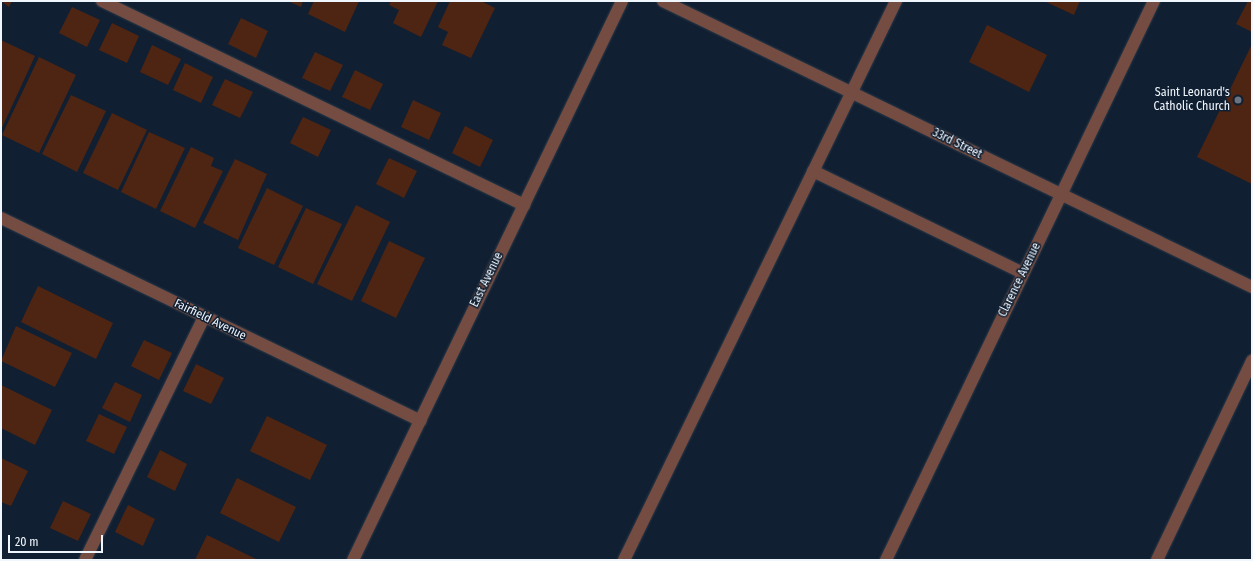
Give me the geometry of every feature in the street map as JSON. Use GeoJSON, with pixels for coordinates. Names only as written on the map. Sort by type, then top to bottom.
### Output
{"type":"FeatureCollection","features":[{"type":"Feature","properties":{"kind":"street"},"geometry":{"type":"LineString","coordinates":[[102,1],[524,205]]}},
{"type":"Feature","properties":{"kind":"street","name":"East Avenue"},"geometry":{"type":"LineString","coordinates":[[353,560],[622,1]]}},
{"type":"Feature","properties":{"kind":"street","name":"33rd Street"},"geometry":{"type":"LineString","coordinates":[[663,1],[1252,286]]}},
{"type":"Feature","properties":{"kind":"street"},"geometry":{"type":"LineString","coordinates":[[624,560],[896,1]]}},
{"type":"Feature","properties":{"kind":"street","name":"Clarence Avenue"},"geometry":{"type":"LineString","coordinates":[[886,560],[1154,1]]}},
{"type":"Feature","properties":{"kind":"street"},"geometry":{"type":"LineString","coordinates":[[813,170],[1023,273]]}},
{"type":"Feature","properties":{"kind":"street","name":"Fairfield Avenue"},"geometry":{"type":"LineString","coordinates":[[1,218],[420,421]]}},
{"type":"Feature","properties":{"kind":"street"},"geometry":{"type":"LineString","coordinates":[[85,560],[204,317]]}},
{"type":"Feature","properties":{"kind":"street"},"geometry":{"type":"LineString","coordinates":[[1157,560],[1252,361]]}},
{"type":"Feature","properties":{"kind":"building"},"geometry":{"type":"Polygon","coordinates":[[[1,1],[12,1],[9,7],[1,1]]]}},
{"type":"Feature","properties":{"kind":"building"},"geometry":{"type":"Polygon","coordinates":[[[288,1],[303,1],[301,7],[288,1]]]}},
{"type":"Feature","properties":{"kind":"building"},"geometry":{"type":"Polygon","coordinates":[[[314,1],[359,1],[345,32],[308,14],[314,1]]]}},
{"type":"Feature","properties":{"kind":"building"},"geometry":{"type":"Polygon","coordinates":[[[391,1],[438,1],[421,37],[393,23],[399,10],[389,5],[391,1]]]}},
{"type":"Feature","properties":{"kind":"building"},"geometry":{"type":"Polygon","coordinates":[[[450,1],[481,1],[495,8],[471,58],[442,45],[448,32],[438,27],[450,1]]]}},
{"type":"Feature","properties":{"kind":"building"},"geometry":{"type":"Polygon","coordinates":[[[1044,1],[1080,1],[1074,15],[1044,1]]]}},
{"type":"Feature","properties":{"kind":"building"},"geometry":{"type":"Polygon","coordinates":[[[1248,1],[1252,1],[1252,32],[1236,24],[1248,1]]]}},
{"type":"Feature","properties":{"kind":"building"},"geometry":{"type":"Polygon","coordinates":[[[72,7],[100,20],[87,47],[59,33],[72,7]]]}},
{"type":"Feature","properties":{"kind":"building"},"geometry":{"type":"Polygon","coordinates":[[[241,18],[268,31],[256,58],[228,44],[241,18]]]}},
{"type":"Feature","properties":{"kind":"building"},"geometry":{"type":"Polygon","coordinates":[[[112,23],[139,36],[127,63],[99,50],[112,23]]]}},
{"type":"Feature","properties":{"kind":"building"},"geometry":{"type":"Polygon","coordinates":[[[987,25],[1047,55],[1029,92],[969,62],[987,25]]]}},
{"type":"Feature","properties":{"kind":"building"},"geometry":{"type":"Polygon","coordinates":[[[1,40],[35,56],[1,130],[1,40]]]}},
{"type":"Feature","properties":{"kind":"building","name":"Saint Leonard's Catholic Church"},"geometry":{"type":"Polygon","coordinates":[[[1252,44],[1252,184],[1197,157],[1252,44]]]}},
{"type":"Feature","properties":{"kind":"building"},"geometry":{"type":"Polygon","coordinates":[[[152,45],[181,59],[168,85],[140,72],[152,45]]]}},
{"type":"Feature","properties":{"kind":"building"},"geometry":{"type":"Polygon","coordinates":[[[315,52],[343,65],[330,91],[302,78],[315,52]]]}},
{"type":"Feature","properties":{"kind":"building"},"geometry":{"type":"Polygon","coordinates":[[[39,57],[76,75],[39,153],[2,135],[39,57]]]}},
{"type":"Feature","properties":{"kind":"building"},"geometry":{"type":"Polygon","coordinates":[[[185,63],[213,77],[201,103],[173,90],[185,63]]]}},
{"type":"Feature","properties":{"kind":"building"},"geometry":{"type":"Polygon","coordinates":[[[355,70],[383,84],[370,110],[342,97],[355,70]]]}},
{"type":"Feature","properties":{"kind":"building"},"geometry":{"type":"Polygon","coordinates":[[[225,79],[253,92],[240,118],[212,105],[225,79]]]}},
{"type":"Feature","properties":{"kind":"building"},"geometry":{"type":"Polygon","coordinates":[[[71,95],[106,111],[77,172],[42,154],[71,95]]]}},
{"type":"Feature","properties":{"kind":"building"},"geometry":{"type":"Polygon","coordinates":[[[413,100],[441,113],[429,140],[401,127],[413,100]]]}},
{"type":"Feature","properties":{"kind":"building"},"geometry":{"type":"Polygon","coordinates":[[[112,113],[147,130],[118,190],[83,173],[112,113]]]}},
{"type":"Feature","properties":{"kind":"building"},"geometry":{"type":"Polygon","coordinates":[[[303,117],[331,130],[318,157],[290,143],[303,117]]]}},
{"type":"Feature","properties":{"kind":"building"},"geometry":{"type":"Polygon","coordinates":[[[465,126],[493,140],[480,167],[452,153],[465,126]]]}},
{"type":"Feature","properties":{"kind":"building"},"geometry":{"type":"Polygon","coordinates":[[[149,132],[185,148],[156,209],[121,192],[149,132]]]}},
{"type":"Feature","properties":{"kind":"building"},"geometry":{"type":"Polygon","coordinates":[[[191,147],[214,158],[211,166],[223,171],[195,228],[160,211],[191,147]]]}},
{"type":"Feature","properties":{"kind":"building"},"geometry":{"type":"Polygon","coordinates":[[[389,158],[417,171],[404,198],[376,184],[389,158]]]}},
{"type":"Feature","properties":{"kind":"building"},"geometry":{"type":"Polygon","coordinates":[[[235,159],[267,174],[238,240],[203,223],[235,159]]]}},
{"type":"Feature","properties":{"kind":"building"},"geometry":{"type":"Polygon","coordinates":[[[267,188],[303,206],[274,265],[238,248],[267,188]]]}},
{"type":"Feature","properties":{"kind":"building"},"geometry":{"type":"Polygon","coordinates":[[[356,205],[390,222],[352,301],[317,284],[356,205]]]}},
{"type":"Feature","properties":{"kind":"building"},"geometry":{"type":"Polygon","coordinates":[[[306,208],[342,224],[313,284],[278,267],[306,208]]]}},
{"type":"Feature","properties":{"kind":"building"},"geometry":{"type":"Polygon","coordinates":[[[389,241],[425,258],[396,318],[361,301],[389,241]]]}},
{"type":"Feature","properties":{"kind":"building"},"geometry":{"type":"Polygon","coordinates":[[[38,286],[113,323],[96,359],[21,322],[38,286]]]}},
{"type":"Feature","properties":{"kind":"building"},"geometry":{"type":"Polygon","coordinates":[[[16,326],[72,353],[55,387],[1,361],[16,326]]]}},
{"type":"Feature","properties":{"kind":"building"},"geometry":{"type":"Polygon","coordinates":[[[144,340],[172,353],[159,380],[131,366],[144,340]]]}},
{"type":"Feature","properties":{"kind":"building"},"geometry":{"type":"Polygon","coordinates":[[[196,364],[224,378],[211,404],[183,391],[196,364]]]}},
{"type":"Feature","properties":{"kind":"building"},"geometry":{"type":"Polygon","coordinates":[[[115,382],[142,395],[130,422],[102,408],[115,382]]]}},
{"type":"Feature","properties":{"kind":"building"},"geometry":{"type":"Polygon","coordinates":[[[1,385],[52,410],[35,445],[1,428],[1,385]]]}},
{"type":"Feature","properties":{"kind":"building"},"geometry":{"type":"Polygon","coordinates":[[[99,414],[127,427],[114,454],[86,441],[99,414]]]}},
{"type":"Feature","properties":{"kind":"building"},"geometry":{"type":"Polygon","coordinates":[[[267,416],[327,445],[310,480],[250,451],[267,416]]]}},
{"type":"Feature","properties":{"kind":"building"},"geometry":{"type":"Polygon","coordinates":[[[160,450],[187,464],[175,491],[147,477],[160,450]]]}},
{"type":"Feature","properties":{"kind":"building"},"geometry":{"type":"Polygon","coordinates":[[[1,458],[28,471],[11,506],[1,502],[1,458]]]}},
{"type":"Feature","properties":{"kind":"building"},"geometry":{"type":"Polygon","coordinates":[[[237,478],[296,507],[279,542],[220,513],[237,478]]]}},
{"type":"Feature","properties":{"kind":"building"},"geometry":{"type":"Polygon","coordinates":[[[63,501],[91,514],[78,541],[50,528],[63,501]]]}},
{"type":"Feature","properties":{"kind":"building"},"geometry":{"type":"Polygon","coordinates":[[[128,505],[155,519],[143,546],[115,532],[128,505]]]}},
{"type":"Feature","properties":{"kind":"building"},"geometry":{"type":"Polygon","coordinates":[[[207,535],[258,560],[195,560],[207,535]]]}},
{"type":"Feature","properties":{"kind":"place","name":"Saint Leonard's Catholic Church"},"geometry":{"type":"Point","coordinates":[1238,100]}}]}
